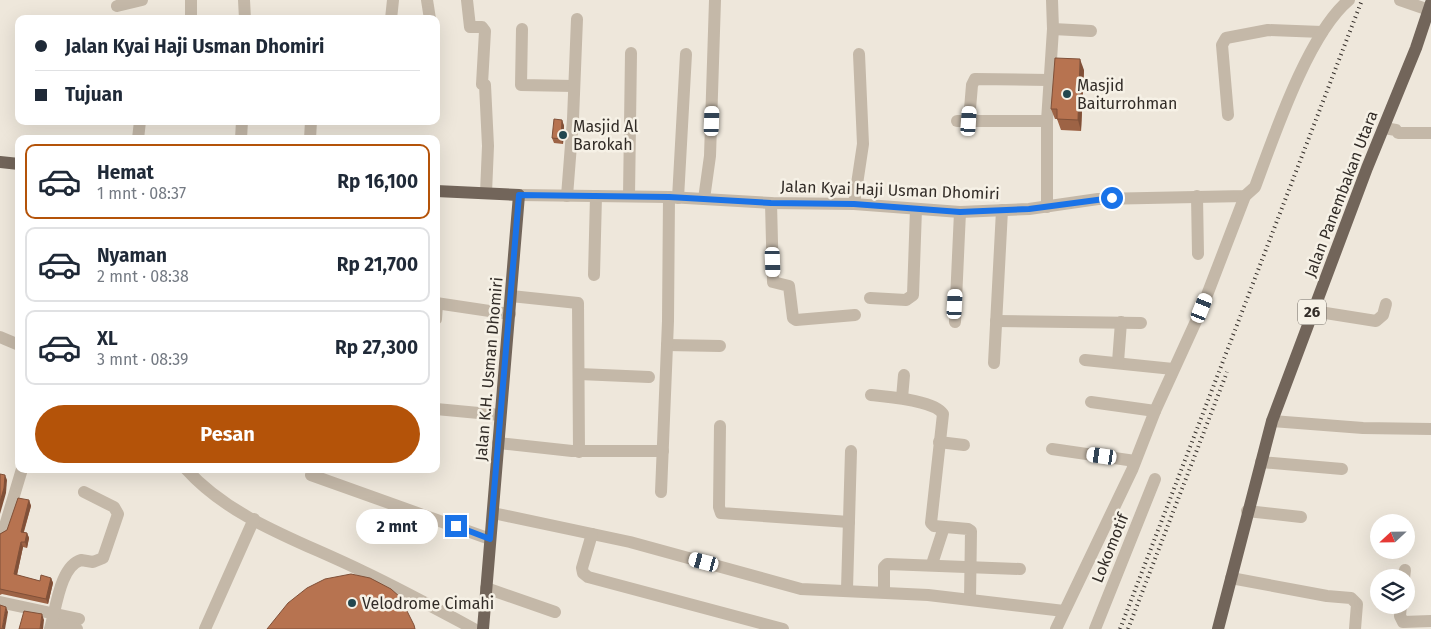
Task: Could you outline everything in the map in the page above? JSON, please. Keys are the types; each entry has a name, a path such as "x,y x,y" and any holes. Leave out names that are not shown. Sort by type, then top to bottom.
{"main road":[{"name":"Jalan Panembakan Utara","path":"1218,629 1272,421 1312,312 1416,48 1430,7"},
{"path":"0,162 15,164"},
{"path":"440,191 519,195"},
{"name":"Jalan K.H. Usman Dhomiri","path":"483,629 519,195"}],"street":[{"path":"117,6 142,0"},
{"path":"191,0 191,15"},
{"path":"244,0 245,15"},
{"path":"391,15 393,0"},
{"path":"427,0 429,15"},
{"path":"467,0 470,27 482,27 485,31 481,73 482,84 485,85 488,146 486,193"},
{"path":"704,199 710,156 715,0"},
{"path":"1047,207 1047,121 1053,29 1052,0"},
{"path":"1056,629 1134,466 1173,368 1202,308 1245,196 1255,187 1306,61 1322,32 1349,0"},
{"path":"1400,0 1430,7"},
{"path":"567,196 577,19"},
{"path":"522,29 521,84 574,86"},
{"path":"1053,29 1091,31"},
{"path":"1228,115 1222,45 1226,38 1268,30 1322,32"},
{"path":"629,196 631,53"},
{"path":"661,492 674,198 686,54"},
{"path":"854,204 863,144 859,54"},
{"path":"1047,121 963,121 975,79 1049,80"},
{"path":"1384,128 1396,130 1398,133 1431,133"},
{"name":"Jalan Kyai Haji Usman Dhomiri","path":"519,195 629,196 771,203 854,204 960,212 1047,207 1098,199 1245,196"},
{"path":"594,275 596,196"},
{"path":"1197,196 1198,254"},
{"path":"771,203 774,282 789,286 793,318 796,320 855,315"},
{"path":"870,298 906,300 913,295 916,208"},
{"path":"994,363 1002,210"},
{"path":"954,322 960,212"},
{"path":"511,296 578,303 580,374 579,452"},
{"path":"440,303 510,314"},
{"path":"1312,312 1376,321 1383,316 1386,304"},
{"path":"996,321 1141,323"},
{"path":"1118,362 1121,322"},
{"path":"0,337 15,343"},
{"path":"667,344 720,346"},
{"path":"1085,360 1173,368"},
{"path":"580,374 649,377"},
{"path":"902,398 904,375"},
{"path":"871,395 902,398 941,411 943,414 931,523 934,526 970,530 970,599"},
{"path":"1091,402 1155,411"},
{"path":"440,409 500,415"},
{"path":"1272,421 1363,428 1431,429"},
{"path":"720,426 719,507 721,513 849,522"},
{"path":"939,442 964,445"},
{"path":"498,443 579,452 663,451"},
{"path":"1052,449 1134,466"},
{"path":"847,589 851,451"},
{"path":"1260,462 1342,469"},
{"path":"0,532 4,529 21,473"},
{"path":"190,473 214,497 254,519 302,544 362,571 474,629"},
{"path":"311,475 490,539"},
{"name":"Lokomotif","path":"1095,629 1155,479"},
{"path":"52,622 62,582 69,566 81,560 93,562 103,558 118,514 114,507 84,492"},
{"path":"493,512 592,534 801,588 847,589 970,599 1064,611"},
{"path":"1247,512 1301,517"},
{"path":"205,629 254,519"},
{"path":"932,564 944,527"},
{"path":"592,534 582,568 582,574 588,577 783,629"},
{"path":"884,592 884,566 887,564 932,564 1020,569"},
{"path":"1231,578 1354,600 1357,604 1355,629"},
{"path":"486,588 555,612"},
{"path":"0,602 52,622 78,624"},
{"path":"1400,614 1403,622 1431,621"}],"building":[{"name":"Masjid Baiturrohman","path":"1055,58 1080,59 1078,120 1057,119 1057,109 1051,109"},
{"path":"554,119 562,120 561,139 552,138"},
{"path":"0,474 5,475 0,502"},
{"path":"18,498 29,500 21,532 27,533 25,542 21,542 14,574 40,581 41,575 51,578 46,599 0,589 0,534 7,530"},
{"name":"Velodrome Cimahi","path":"351,574 370,578 391,589 400,597 415,629 267,629 288,603 307,588 325,579"},
{"path":"0,605 6,607 2,629 0,629"},
{"path":"24,611 42,614 40,629 19,629"}],"railway":[{"path":"1120,629 1362,0"},
{"path":"1128,629 1227,372"}],"place":[{"name":"Masjid Baiturrohman","path":"1067,94"},
{"name":"Masjid Al Barokah","path":"563,135"},
{"name":"Velodrome Cimahi","path":"352,603"}],"route":[{"path":"456,526 490,539 500,415 506,372 519,195 669,197 771,203 854,204 960,212 1029,209 1112,198"}]}
